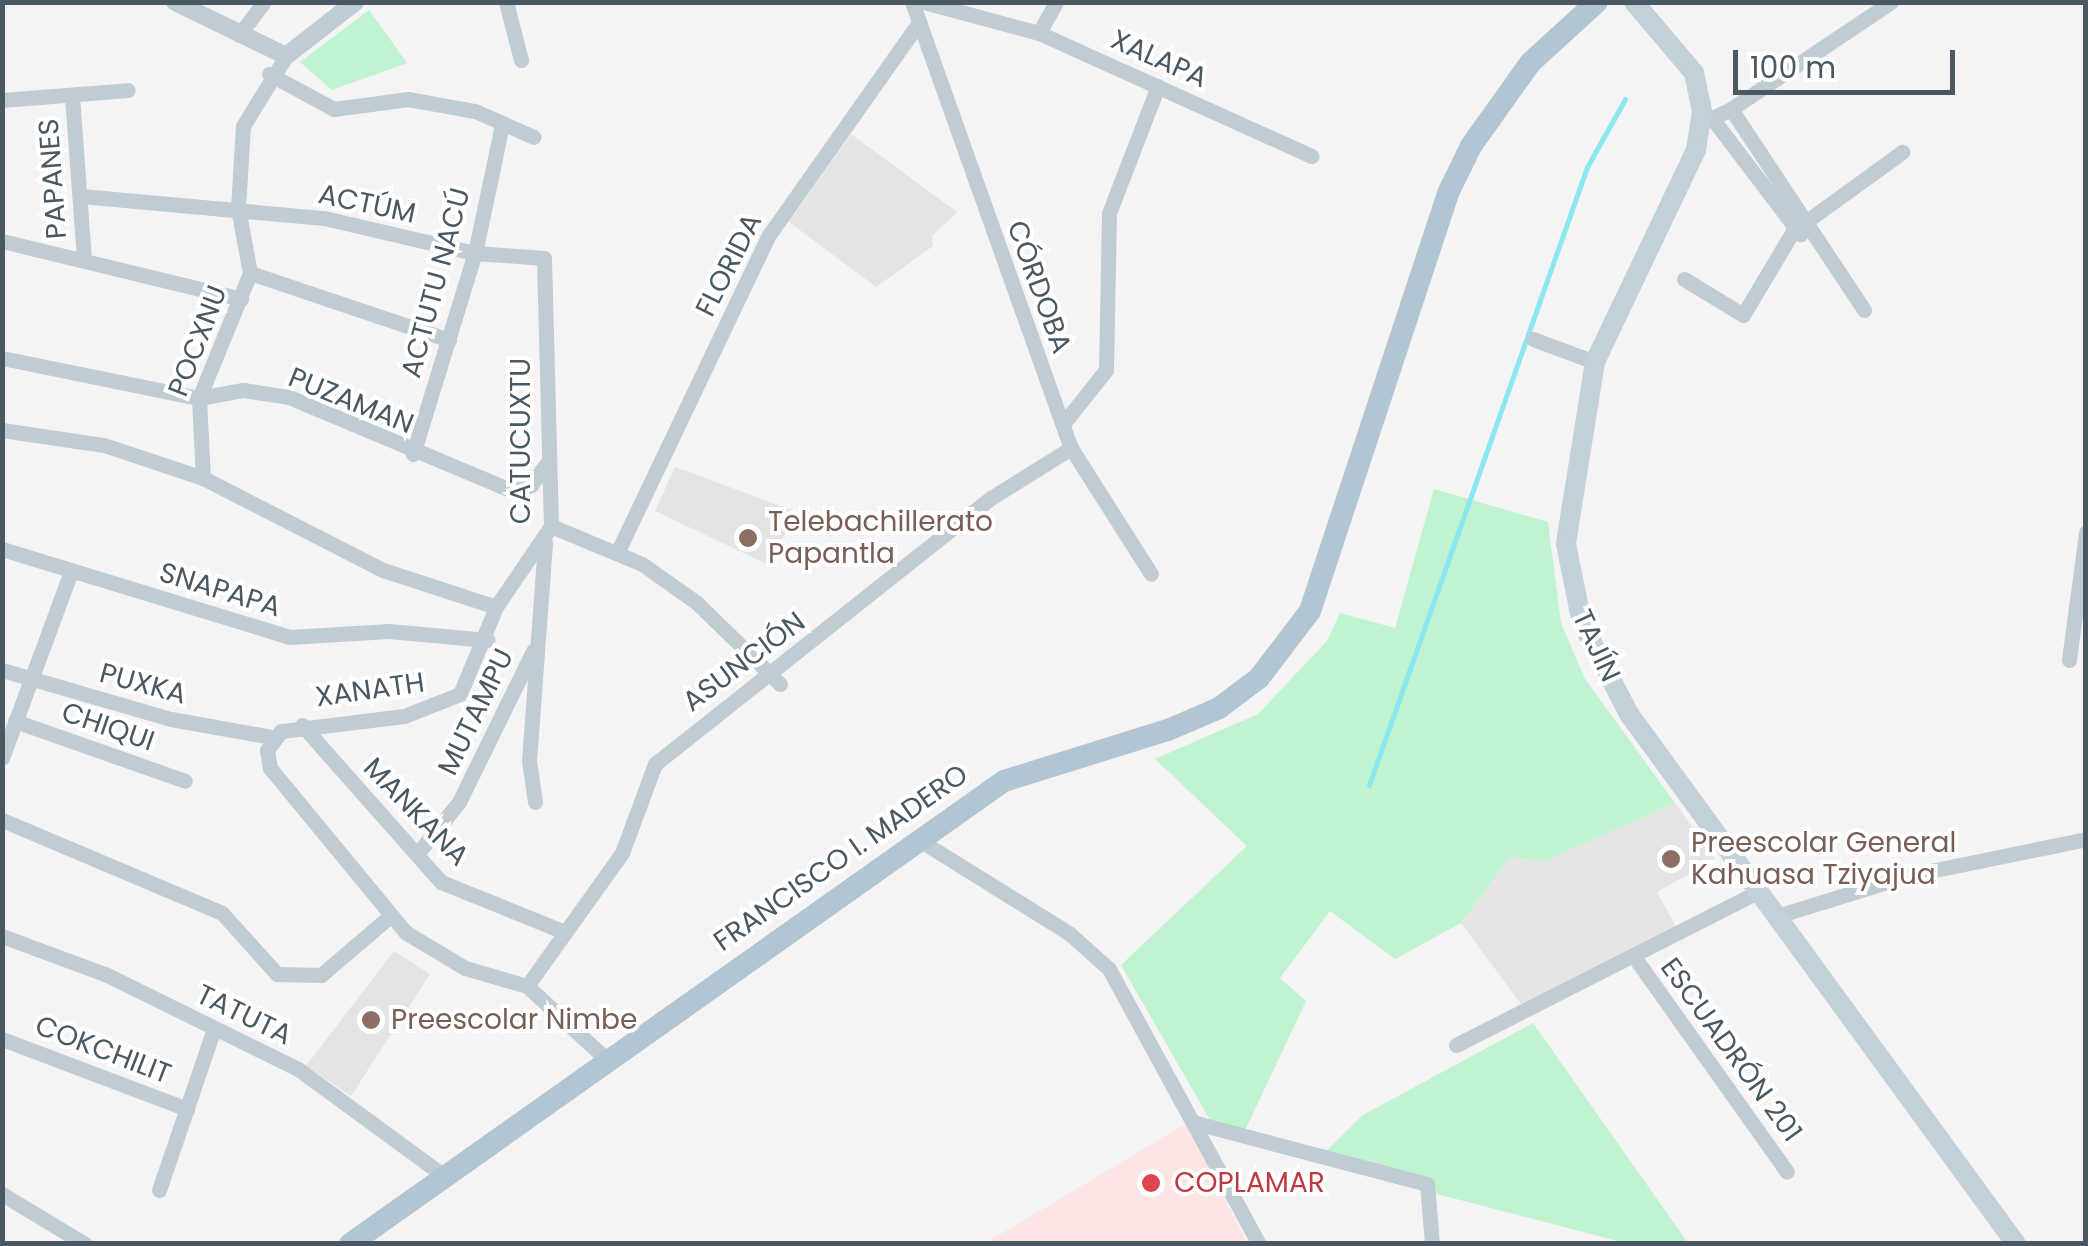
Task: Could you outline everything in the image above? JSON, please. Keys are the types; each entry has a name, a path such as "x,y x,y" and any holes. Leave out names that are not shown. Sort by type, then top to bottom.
{"main road":[{"name":"FRANCISCO I. MADERO","path":"350,1244 916,838 1004,781 1168,730 1220,708 1259,678 1316,595 1464,161 1530,62 1597,2"},
{"path":"1634,2 1694,73 1707,115"},
{"name":"TAJÍN","path":"1707,115 1696,150 1595,362 1566,544 1582,623 1629,714 2016,1244"}],"street":[{"path":"175,2 286,56 355,2"},
{"path":"239,35 264,2"},
{"path":"506,2 521,60"},
{"name":"CÓRDOBA","path":"912,2 1071,448 1151,574"},
{"name":"XALAPA","path":"924,2 1039,33 1312,156"},
{"path":"1039,33 1056,2"},
{"path":"1816,242 1793,230 1707,115 1731,109 1891,2"},
{"name":"FLORIDA","path":"618,550 768,234 919,22"},
{"name":"POCXNU","path":"203,478 199,398 250,274 238,208 243,126 268,74 286,56"},
{"path":"268,74 334,109 408,99 534,138"},
{"path":"1062,424 1106,370 1109,213 1158,86"},
{"path":"2,100 128,90"},
{"name":"PAPANES","path":"72,96 84,258"},
{"path":"1731,109 1864,310"},
{"name":"ACTUTU NACÚ","path":"414,454 475,253 502,125"},
{"path":"1684,280 1743,315 1793,230 1902,152"},
{"path":"1754,176 1771,166"},
{"name":"ACTÚM","path":"81,196 324,218 475,253 544,258"},
{"path":"2,241 84,258 241,300"},
{"name":"CATUCUXTU","path":"496,607 545,542 550,526 544,258"},
{"path":"250,274 449,340"},
{"path":"1533,339 1595,362"},
{"name":"PUZAMAN","path":"2,358 199,398 243,390 288,397 414,454 513,491 531,485 547,463"},
{"path":"2,430 104,445 203,478 383,570 496,607"},
{"name":"ASUNCIÓN","path":"528,986 622,853 654,764 774,680 991,498 1071,448"},
{"path":"550,526 618,550 697,604 774,680"},
{"path":"2069,660 2086,532"},
{"name":"MUTAMPU","path":"535,802 529,761 545,542"},
{"name":"SNAPAPA","path":"2,549 289,637 390,631 488,640"},
{"path":"2,758 71,570"},
{"name":"XANATH","path":"272,736 302,725 442,706 460,694 488,640 496,607"},
{"name":"MUTAMPU","path":"417,854 494,740 538,636"},
{"name":"PUXKA","path":"2,670 171,719 272,736"},
{"name":"CHIQUI","path":"15,721 185,781"},
{"name":"MANKANA","path":"302,725 441,882 565,932"},
{"path":"272,736 270,768 389,917 466,968 528,986 606,1059"},
{"path":"2,820 222,912 278,974 320,975 389,917"},
{"path":"916,838 1070,934 1109,969 1260,1244"},
{"path":"1777,916 1906,876 2086,839"},
{"name":"ESCUADRÓN 201","path":"1456,1045 1634,958 1759,891"},
{"name":"TATUTA","path":"2,936 214,1028 348,1100 443,1175"},
{"name":"ESCUADRÓN 201","path":"1634,958 1787,1172"},
{"path":"159,1190 214,1028"},
{"name":"COKCHILIT","path":"2,1039 186,1108"},
{"path":"1196,1123 1427,1184 1432,1244"},
{"path":"2,1194 85,1244"}],"shaded area":[{"path":"851,134 957,212 932,236 933,246 876,287 789,222"},
{"name":"Telebachillerato Papantla","path":"675,467 797,512 769,565 655,511"},
{"path":"1675,803 1715,859 1657,892 1676,927 1521,1004 1461,923 1510,857 1543,862"},
{"name":"Preescolar Nimbe","path":"394,951 430,974 351,1096 306,1066"},
{"name":"COPLAMAR","path":"1187,1123 1247,1243 984,1244"}],"green space":[{"path":"369,10 407,63 332,90 300,62"},
{"path":"1434,489 1548,522 1561,623 1585,679 1675,803 1543,862 1510,857 1461,923 1395,959 1330,911 1280,978 1306,1001 1241,1139 1217,1132 1121,965 1247,846 1155,759 1258,714 1327,641 1340,613 1395,628"},
{"path":"1533,1023 1688,1243 1625,1243 1315,1162 1363,1115"}],"waterway":[{"path":"1369,785 1587,167 1625,99"}],"place":[{"name":"Telebachillerato Papantla","path":"748,538"},
{"name":"Preescolar General Kahuasa Tziyajua","path":"1671,859"},
{"name":"Preescolar Nimbe","path":"371,1020"},
{"name":"COPLAMAR","path":"1151,1183"}]}
